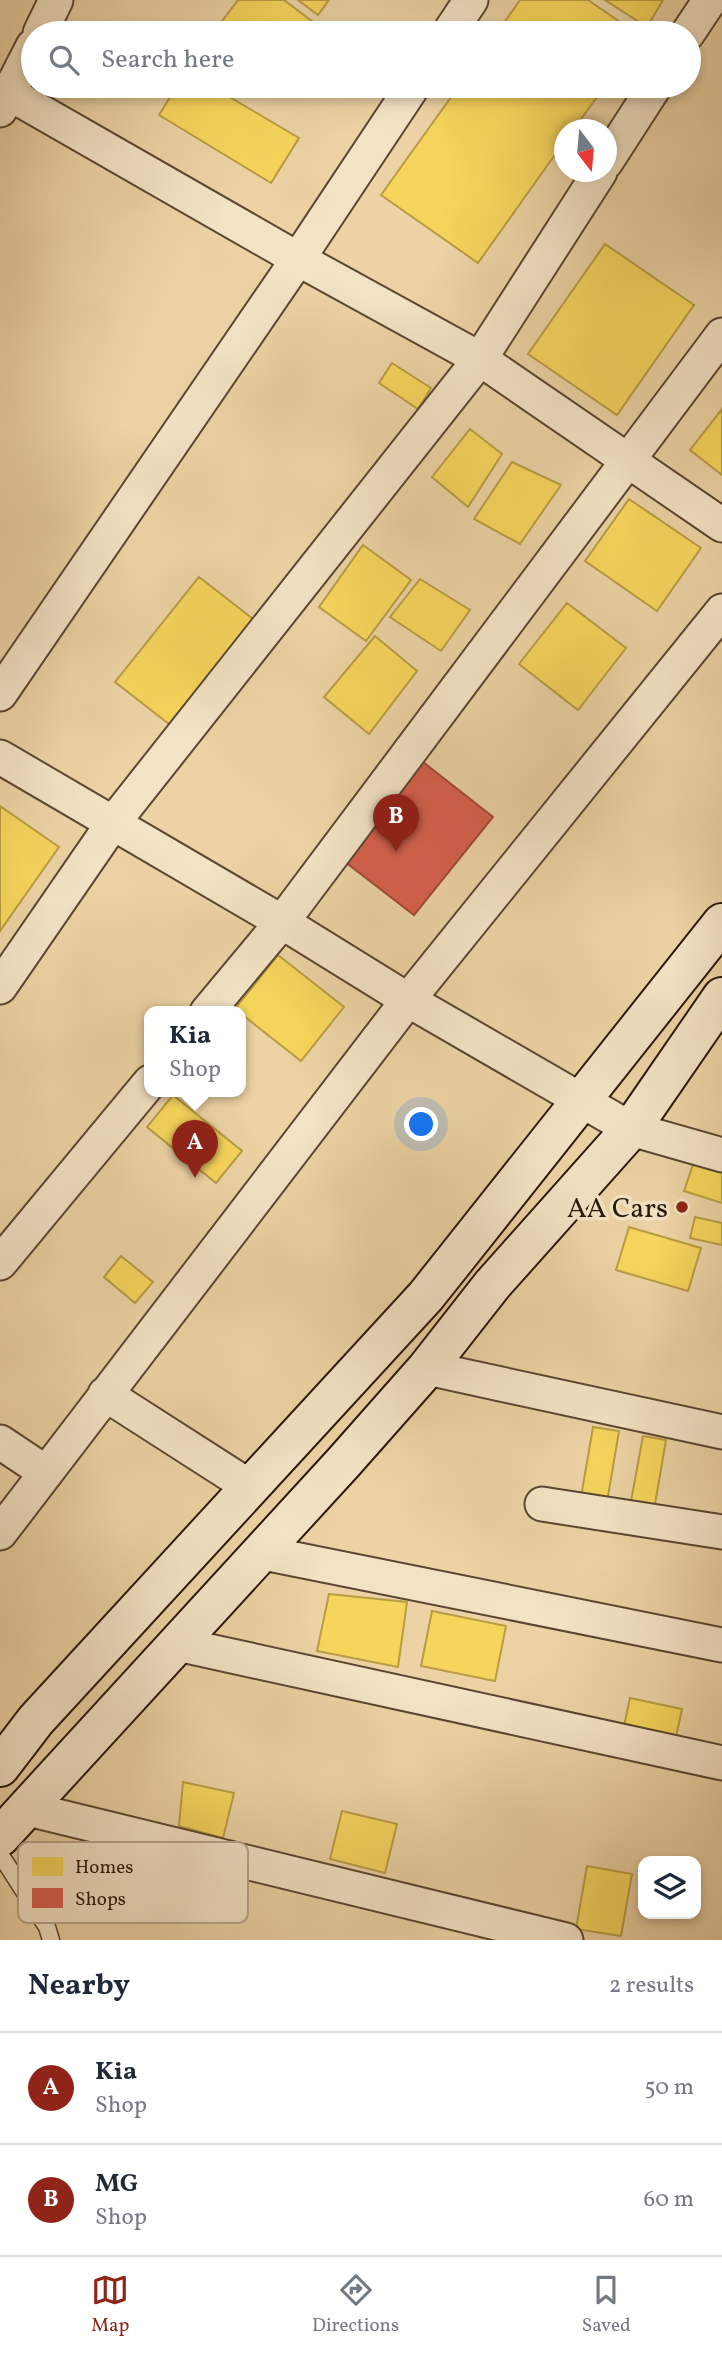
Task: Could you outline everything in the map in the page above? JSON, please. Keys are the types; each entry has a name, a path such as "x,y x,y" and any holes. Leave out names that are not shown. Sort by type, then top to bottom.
{"main road":[{"path":"0,1767 36,1720 426,1296 722,923"},
{"path":"0,1837 427,1368 492,1285 631,1129 722,998"}],"street":[{"path":"46,21 56,0"},
{"path":"457,21 471,0"},
{"path":"696,21 710,0"},
{"path":"21,70 5,102 480,359 722,525"},
{"path":"0,694 406,98"},
{"path":"617,146 647,98"},
{"path":"0,987 113,823 480,359 594,182"},
{"path":"213,1006 282,922 722,335"},
{"path":"0,1533 408,1000 722,611"},
{"path":"0,757 282,922 408,1000 631,1129 722,1155"},
{"path":"0,1263 144,1088"},
{"path":"427,1368 722,1432"},
{"path":"105,1394 250,1487"},
{"path":"0,1442 45,1472"},
{"path":"542,1504 722,1532"},
{"path":"259,1552 722,1645"},
{"path":"177,1644 722,1763"},
{"path":"24,1808 164,1842"},
{"path":"248,1863 566,1940"}],"lane":[{"path":"0,1854 18,1882"},
{"path":"44,1923 51,1940"}],"building: Homes":[{"path":"238,0 284,0 312,21 222,21"},
{"path":"298,0 329,0 318,15"},
{"path":"520,0 588,0 619,21 505,21"},
{"path":"605,0 663,0 651,21 638,21"},
{"path":"170,98 231,98 299,138 271,183 159,115"},
{"path":"450,98 596,98 581,119 554,119 554,156 478,263 381,195"},
{"path":"605,244 694,305 617,415 528,354"},
{"path":"392,363 431,388 418,409 379,383"},
{"path":"722,409 722,475 690,450"},
{"path":"470,429 502,454 468,507 432,477"},
{"path":"512,462 561,485 520,544 474,519"},
{"path":"629,499 701,548 657,611 585,561"},
{"path":"363,545 411,580 366,641 319,607"},
{"path":"199,577 253,619 169,724 115,682"},
{"path":"420,579 470,610 441,651 390,617"},
{"path":"567,603 626,648 578,710 519,664"},
{"path":"375,636 417,671 369,734 324,697"},
{"path":"0,806 59,847 0,931"},
{"path":"278,955 344,1007 301,1061 246,1018 246,1006 237,1006"},
{"path":"171,1097 175,1097 242,1151 216,1183 147,1127"},
{"path":"695,1159 722,1168 722,1203 684,1191"},
{"path":"695,1217 722,1223 722,1245 690,1238"},
{"path":"629,1227 701,1248 688,1291 616,1270"},
{"path":"121,1256 153,1282 135,1303 104,1277"},
{"path":"593,1427 619,1431 606,1508 580,1503"},
{"path":"643,1436 666,1440 653,1516 629,1512"},
{"path":"329,1594 407,1602 398,1667 317,1651"},
{"path":"432,1611 506,1626 495,1681 421,1666"},
{"path":"630,1698 682,1709 674,1746 622,1735"},
{"path":"183,1782 234,1793 223,1838 179,1826"},
{"path":"342,1811 397,1824 385,1873 330,1859"},
{"path":"587,1866 632,1874 621,1936 576,1929"}],"building: Shops":[{"path":"423,762 493,817 414,915 344,861"}],"place":[{"name":"MG","path":"396,852"},
{"name":"Kia","path":"195,1178"},
{"name":"AA Cars","path":"682,1207"}]}
